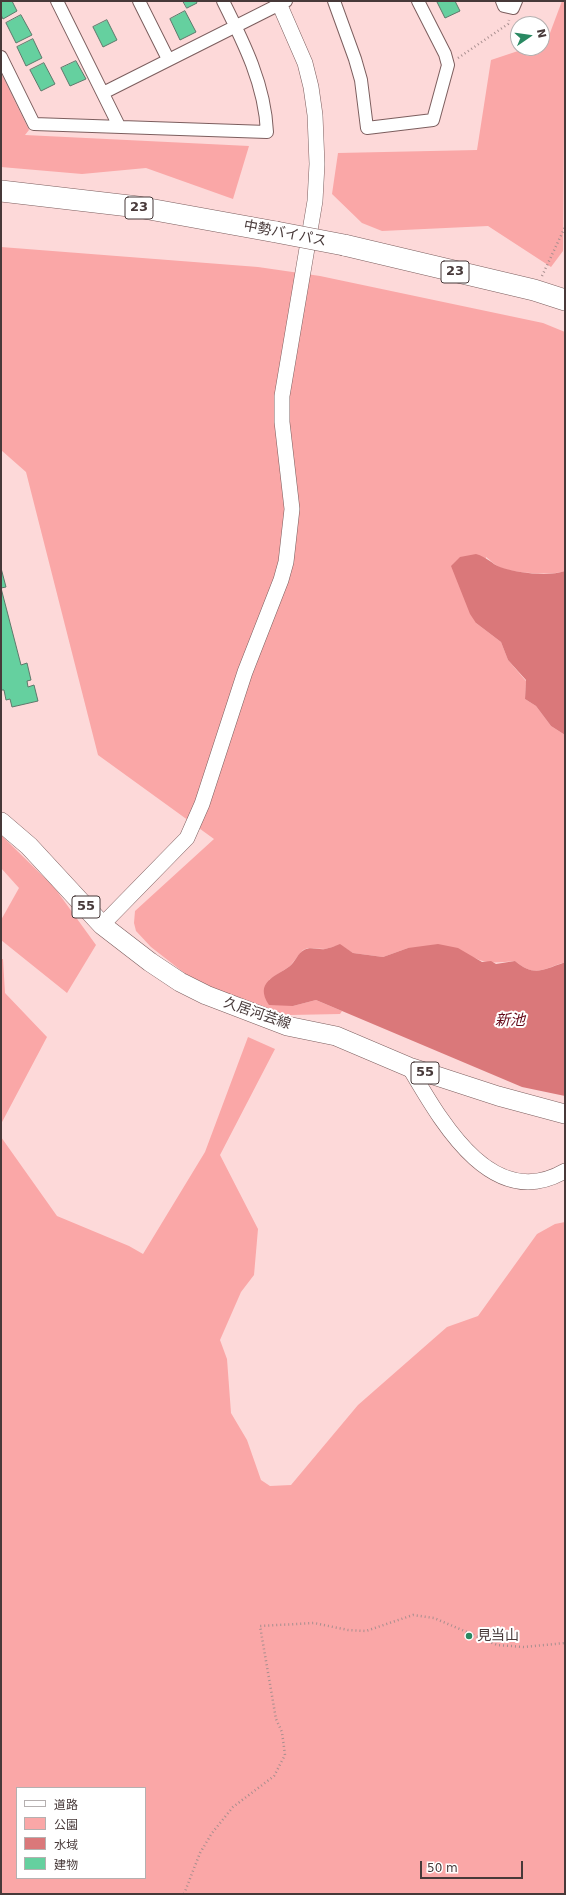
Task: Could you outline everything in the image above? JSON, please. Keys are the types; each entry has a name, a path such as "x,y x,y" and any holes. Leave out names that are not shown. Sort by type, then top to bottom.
{"highway":[{"name":"中勢バイパス","path":"1,191 138,207 344,245 534,290 565,300"}],"main road":[{"name":"久居河芸線","path":"1,822 29,846 102,925 150,962 180,982 206,995 287,1026 336,1036 409,1067 498,1096 565,1114"}],"street":[{"path":"57,1 119,126"},
{"path":"139,1 168,59"},
{"path":"1,58 34,124 267,132 266,112 259,84 236,26 223,1"},
{"path":"334,1 361,80 368,128 434,120 448,66 445,54 418,1"},
{"path":"502,1 504,6 515,4"},
{"path":"102,925 187,838 202,804 244,672 281,580 286,562 292,509 282,422 282,396 315,201 317,164 315,115 311,87 305,63 281,2 103,93"},
{"path":"409,1067 453,1134 469,1154 483,1166 511,1179 529,1181 547,1179 565,1171"}],"path":[{"path":"447,62 455,60 508,24 515,4"},
{"path":"534,290 565,227"},
{"path":"184,1894 200,1853 212,1833 233,1807 274,1776 285,1756 282,1732 276,1719 260,1626 314,1623 348,1630 366,1631 413,1615 434,1618 497,1645 524,1648 565,1643"}],"green space":[{"path":"562,1 565,1 563,251 551,267 488,226 382,231 362,223 332,194 338,153 477,150 491,60 510,54 510,56 550,56 550,33"},
{"path":"1,73 29,130 25,135 249,146 233,199 146,168 82,174 1,167"},
{"path":"1,247 258,267 320,276 543,323 565,332 565,571 559,573 542,574 513,571 499,567 486,557 476,623 501,642 508,660 526,681 525,699 536,706 551,726 565,735 565,963 543,970 533,971 515,961 485,962 475,958 408,948 383,957 353,953 340,945 325,949 308,948 303,950 290,966 269,980 293,1006 316,1000 342,1011 340,1014 290,1015 261,1010 197,983 151,947 136,931 134,923 135,911 214,839 98,755 26,472 1,450"},
{"path":"1,835 54,887 96,945 67,993 1,940 1,920 19,888 1,868"},
{"path":"1,959 3,959 5,993 47,1037 1,1124"},
{"path":"248,1037 275,1049 220,1155 258,1229 254,1275 241,1292 220,1340 227,1359 231,1413 247,1440 261,1480 270,1486 291,1485 358,1405 447,1327 478,1316 537,1234 555,1224 565,1222 565,1894 1,1894 1,1137 57,1216 129,1246 143,1254 205,1152"}],"water":[{"path":"476,554 500,567 515,571 533,574 550,574 565,571 565,735 551,726 536,706 525,699 526,680 508,660 501,642 476,623 470,614 451,566 460,557"},
{"name":"新池","path":"340,944 353,953 383,957 408,948 438,944 458,948 482,962 491,961 496,964 515,961 533,971 544,970 565,963 565,1096 522,1087 316,1000 293,1006 269,1005 265,997 265,985 273,977 290,966 302,951 309,948 331,948"}],"building":[{"path":"1,1 12,1 17,11 3,19 1,15"},
{"path":"183,1 196,1 197,3 187,8"},
{"path":"455,1 460,11 445,18 437,2"},
{"path":"185,11 196,32 180,40 170,19"},
{"path":"21,15 32,35 16,43 6,23"},
{"path":"107,20 117,40 103,47 93,27"},
{"path":"33,39 42,58 26,66 17,47"},
{"path":"76,61 86,79 70,86 61,68"},
{"path":"44,63 55,84 41,91 30,70"},
{"path":"1,568 6,587 1,588"},
{"path":"1,588 21,665 27,663 31,680 27,681 28,687 34,685 38,701 12,707 10,699 6,700 4,690 1,690"}],"place":[{"name":"見当山","path":"469,1636"}]}
